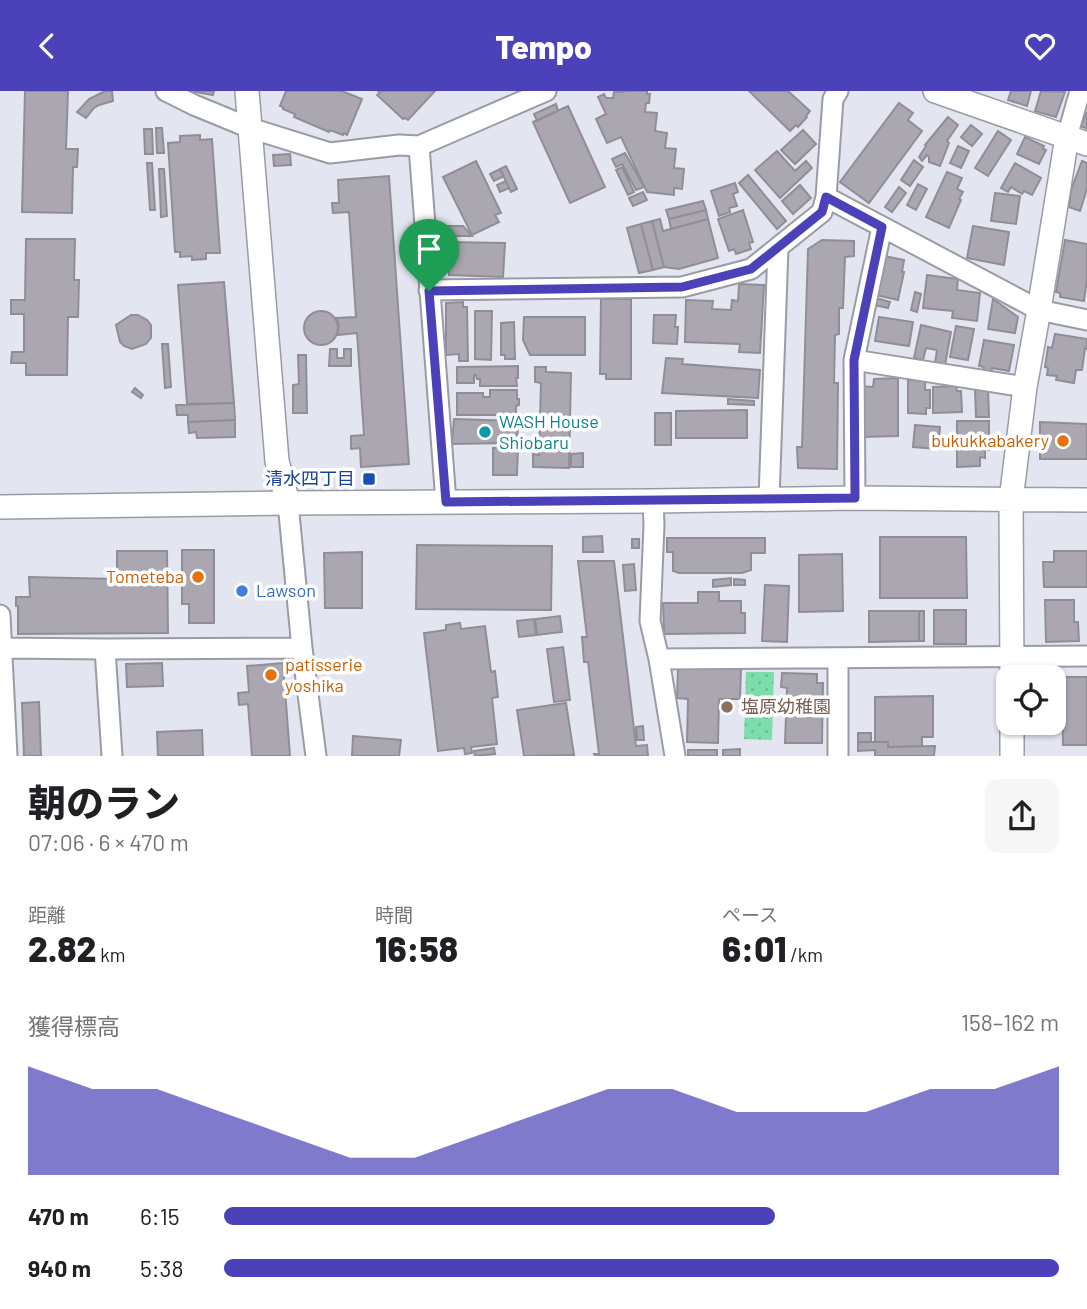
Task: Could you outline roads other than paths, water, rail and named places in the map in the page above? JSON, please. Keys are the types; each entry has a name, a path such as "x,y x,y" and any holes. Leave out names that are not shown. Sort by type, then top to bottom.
{"street":[{"path":"166,91 250,128 330,153 399,145 419,146 546,91"},
{"path":"247,91 277,461 288,503 316,756"},
{"path":"429,291 682,287 751,269 822,212 826,197 834,99 838,91"},
{"path":"935,91 1077,140"},
{"path":"1012,665 1012,500 1025,387 1039,310 1077,140 1080,91"},
{"path":"419,146 446,502"},
{"path":"826,197 1039,310 1087,320"},
{"path":"855,498 854,360 882,227"},
{"path":"769,499 778,247"},
{"path":"854,360 1025,387"},
{"path":"0,507 855,498 1087,500"},
{"path":"653,501 650,621 675,756"},
{"path":"0,615 8,756"},
{"path":"0,648 302,648"},
{"path":"105,649 112,756"},
{"path":"1026,665 1087,656"},
{"path":"659,659 838,659 996,666"},
{"path":"838,659 838,756"},
{"path":"1012,735 1012,756"}],"place":[{"name":"WASH House Shiobaru","path":"485,432"},
{"name":"bukukkabakery","path":"1063,441"},
{"name":"清水四丁目","path":"369,479"},
{"name":"Tometeba","path":"198,577"},
{"name":"Lawson","path":"242,591"},
{"name":"patisserie yoshika","path":"271,675"},
{"name":"塩原幼稚園","path":"727,707"}]}
